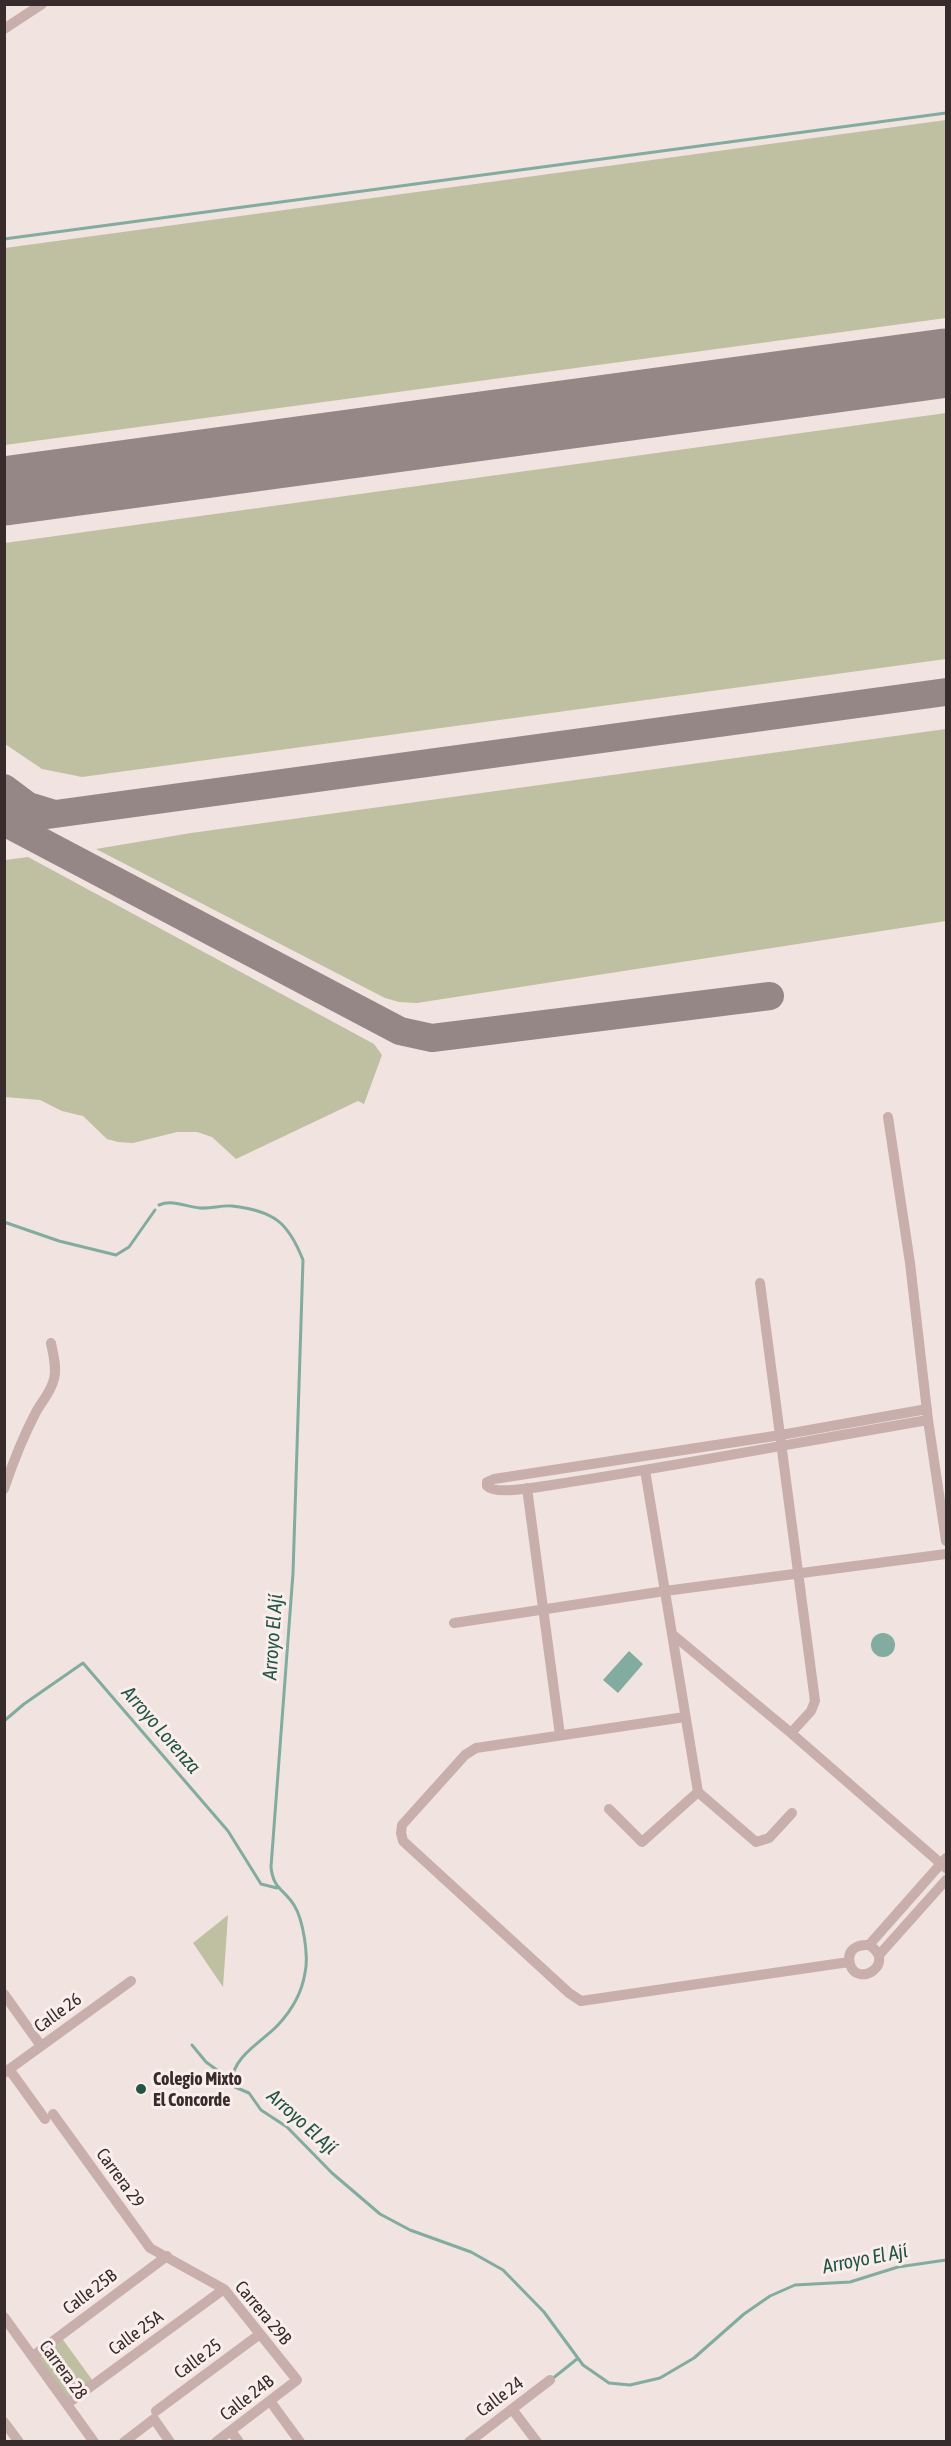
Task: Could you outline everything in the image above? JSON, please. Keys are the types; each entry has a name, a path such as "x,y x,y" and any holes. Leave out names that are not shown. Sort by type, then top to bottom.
{"street":[{"path":"4,29 42,4"},
{"path":"888,1117 910,1263 927,1414 946,1541"},
{"path":"760,1283 815,1701 811,1711 791,1733"},
{"path":"4,1489 21,1443 51,1389 55,1370 51,1342"},
{"path":"781,1440 494,1479 487,1482 489,1489 494,1490 527,1488 645,1470 781,1440 927,1414"},
{"path":"645,1470 698,1792 756,1842 769,1838 792,1813"},
{"path":"527,1488 560,1735"},
{"path":"454,1623 664,1591 946,1554"},
{"path":"672,1634 945,1863 869,1945"},
{"path":"685,1717 477,1748 471,1751 402,1826 403,1841 410,1850 569,1993 581,2001 849,1962"},
{"path":"609,1809 642,1842 698,1792"},
{"path":"879,1956 946,1880"},
{"path":"861,1944 869,1945 879,1956 879,1964 874,1971 866,1975 858,1974 852,1969 849,1954 861,1944"},
{"name":"Calle 26","path":"7,2071 131,1982"},
{"path":"4,1994 41,2046"},
{"name":"Carrera 29","path":"7,2071 49,2116 150,2248 167,2256"},
{"name":"Carrera 29B","path":"167,2256 224,2289 297,2380"},
{"name":"Calle 25B","path":"33,2356 167,2256"},
{"name":"Calle 25A","path":"67,2404 224,2289"},
{"name":"Carrera 28","path":"4,2317 94,2442"},
{"name":"Calle 25","path":"124,2442 155,2415 260,2334"},
{"name":"Calle 24B","path":"216,2442 297,2380"},
{"name":"Calle 24","path":"469,2442 550,2380"},
{"path":"270,2401 300,2442"},
{"path":"512,2409 537,2442"},
{"path":"155,2415 170,2442"},
{"path":"4,2422 19,2442"},
{"path":"231,2431 239,2442"}],"shaded area":[{"path":"946,120 946,318 5,445 5,248"},
{"path":"946,413 946,659 82,777 42,769 5,744 5,543"},
{"path":"946,729 946,921 417,1003 385,998 96,849 191,833"},
{"path":"28,857 374,1044 382,1055 364,1104 358,1101 236,1159 212,1137 197,1132 177,1132 133,1143 118,1142 107,1139 83,1116 62,1111 40,1100 5,1097 5,860"},
{"path":"883,1633 891,1637 895,1645 891,1653 883,1657 875,1653 871,1645 875,1637"},
{"path":"629,1651 643,1664 618,1693 603,1680"},
{"path":"228,1915 223,1987 193,1943"},
{"path":"61,2337 93,2381 67,2400 36,2356"}],"waterway":[{"path":"4,239 946,113"},
{"name":"Arroyo El Ají","path":"159,1205 174,1203 204,1208 232,1206 259,1211 269,1215 285,1228 303,1260 293,1573 271,1867 274,1880 294,1905 300,1919 306,1948 306,1966 304,1980 287,2014 237,2064 232,2081 235,2087 249,2093 261,2110 287,2127 332,2173 380,2214 410,2230 471,2252 503,2270 544,2312 583,2365 609,2383 630,2385 660,2378 694,2358 744,2314 770,2296 795,2285 850,2282 898,2267 946,2260"},
{"name":"Arroyo El Ají","path":"4,1222 59,1241 116,1255 129,1247 155,1210"},
{"name":"Arroyo Lorenza","path":"4,1721 24,1704 83,1663 228,1831 261,1884 277,1888"},
{"path":"192,2045 206,2062 232,2081"},
{"path":"552,2379 577,2359"}],"taxiway":[{"path":"4,821 946,692"},
{"path":"4,788 28,806 54,814"},
{"path":"4,822 400,1031 432,1038 770,996"}],"runway":[{"path":"4,491 946,363"}],"place":[{"name":"Colegio Mixto El Concorde","path":"141,2089"}]}
